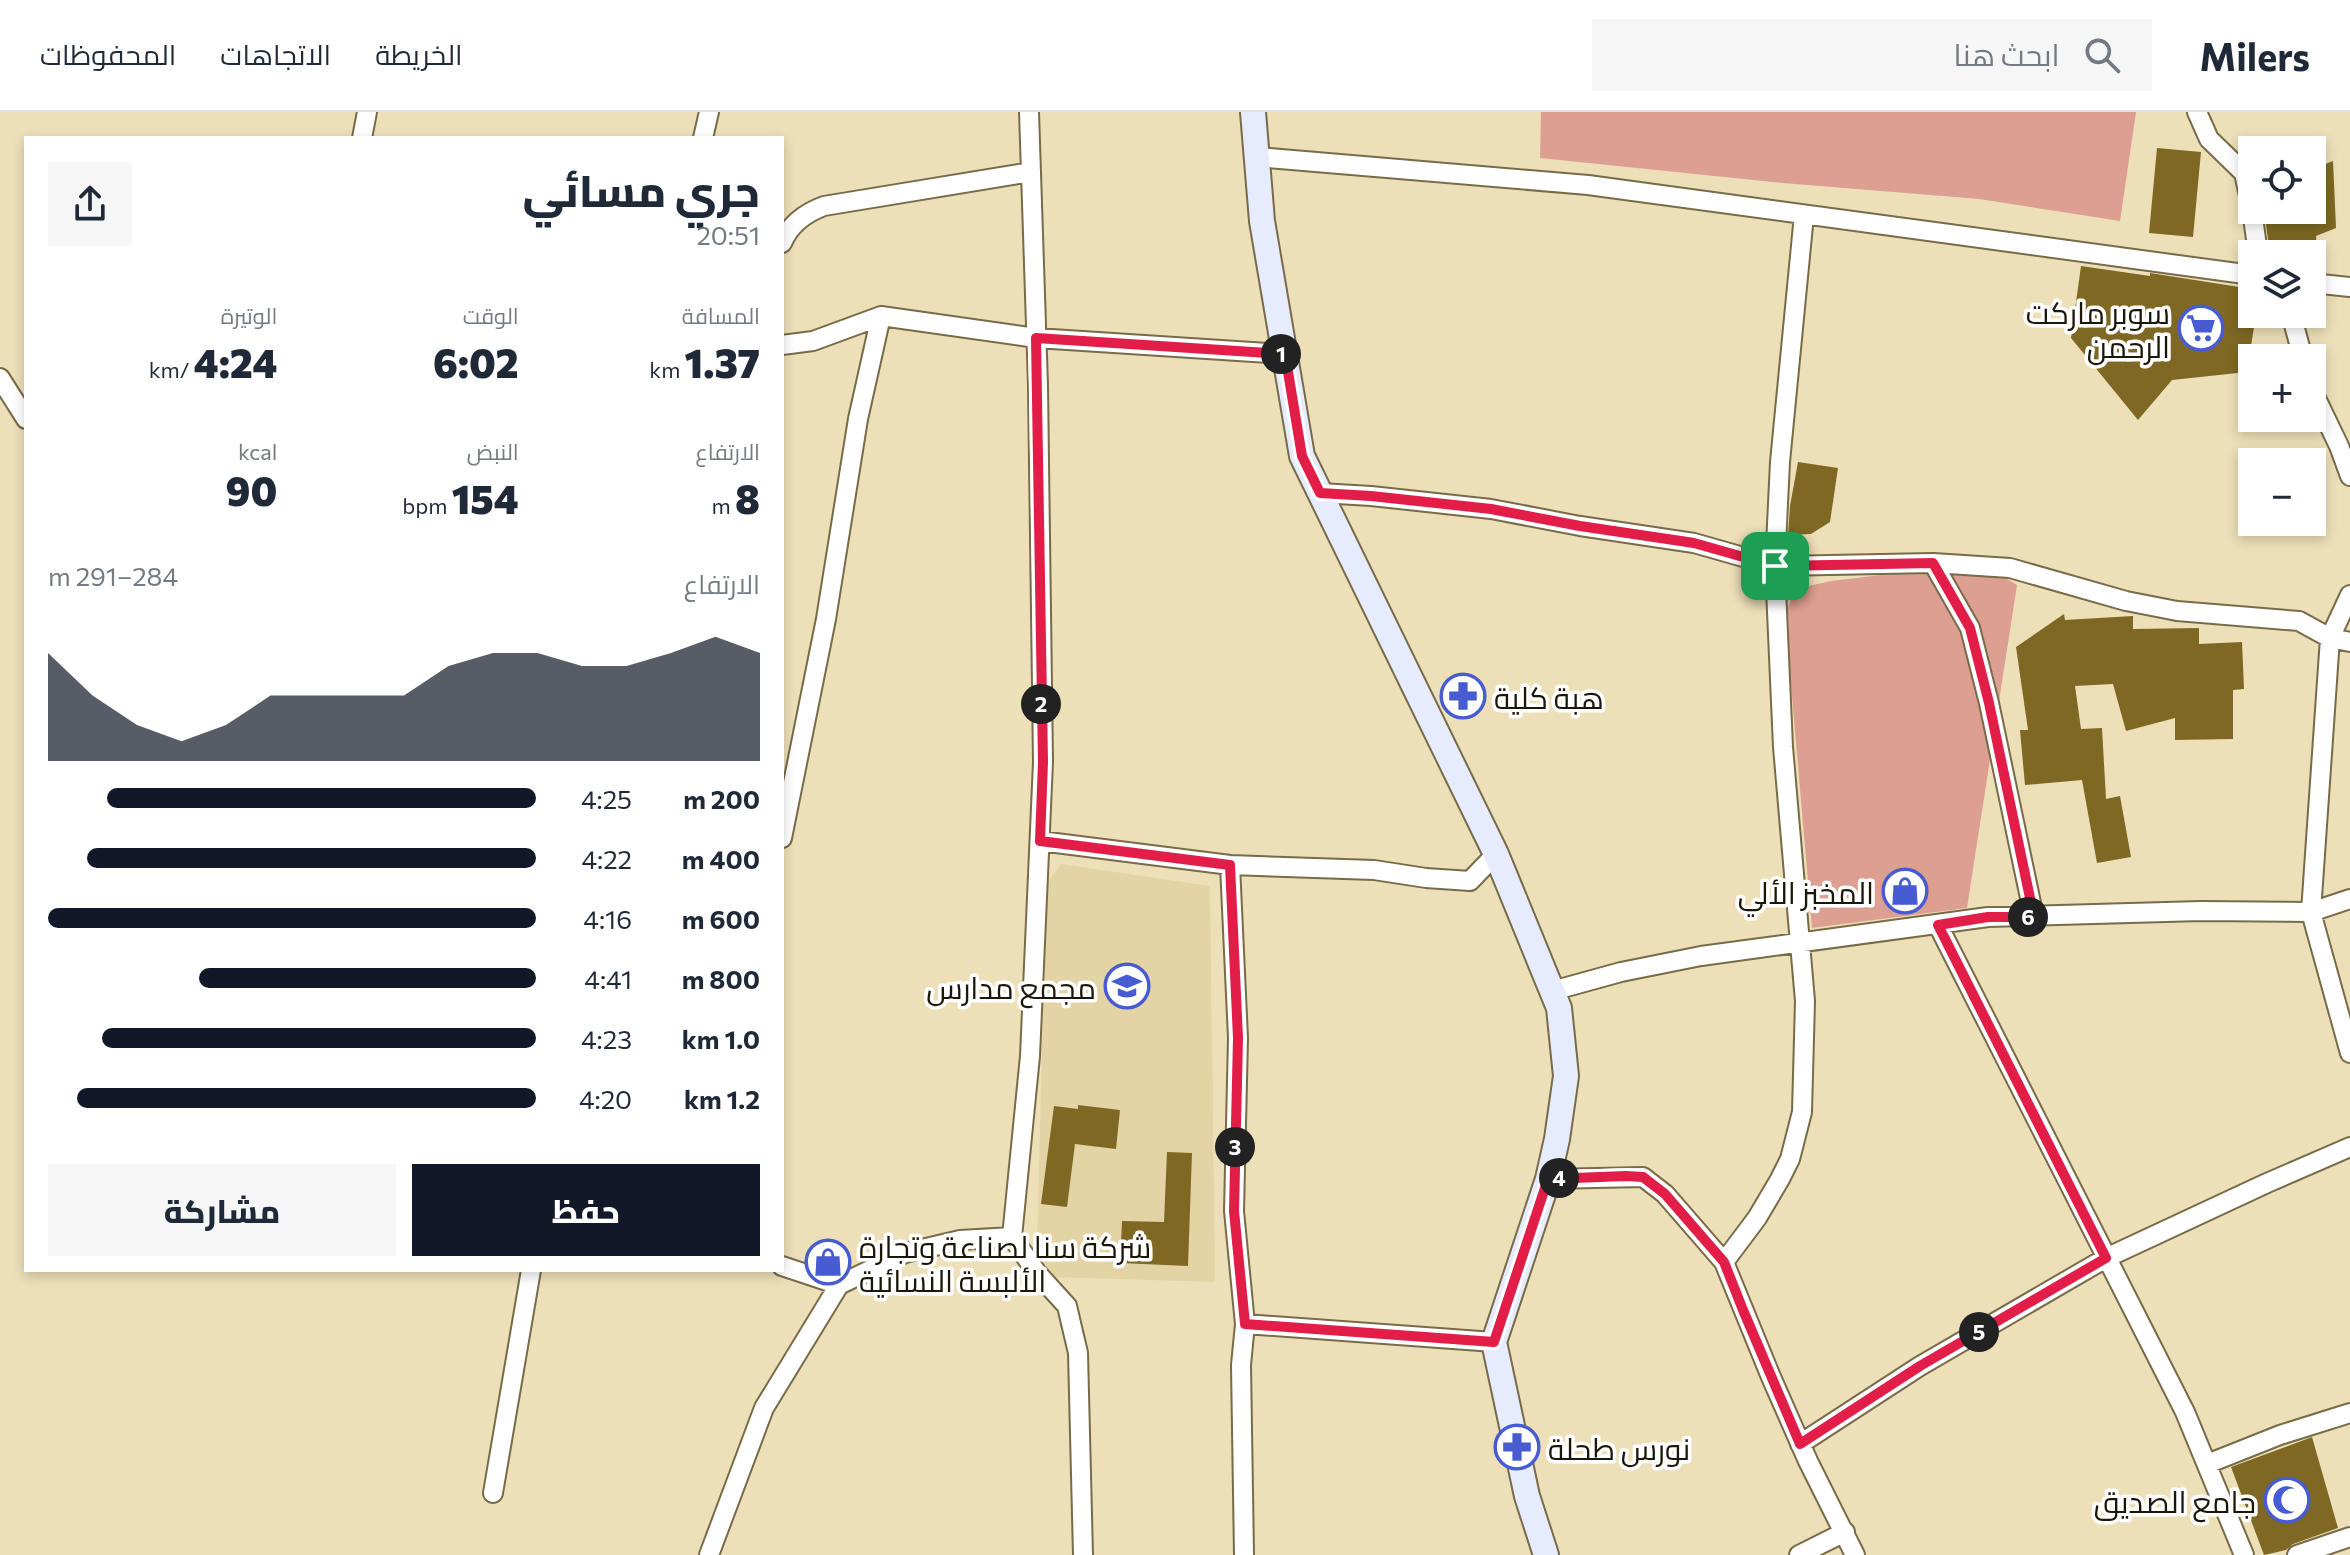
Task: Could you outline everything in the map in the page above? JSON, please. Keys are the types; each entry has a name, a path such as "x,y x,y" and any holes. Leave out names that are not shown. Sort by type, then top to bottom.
{"main road":[{"path":"1253,112 1262,221 1302,456 1496,854 1559,1008 1566,1076 1557,1139 1548,1179 1494,1342 1527,1496 1546,1555"}],"street":[{"path":"362,136 367,112"},
{"path":"703,136 709,112"},
{"path":"1029,112 1043,762 1030,1056 1012,1237 1037,1273 1067,1306 1078,1353 1083,1555"},
{"path":"2197,112 2209,139 2238,167"},
{"path":"1257,157 1588,185 2238,273"},
{"path":"784,237 786,231 807,212 824,206 1031,172"},
{"path":"1724,1262 1757,1218 1780,1179 1790,1159 1802,1112 1805,1001 1783,747 1775,566 1780,462 1804,215"},
{"path":"2326,284 2350,287"},
{"path":"784,345 813,341 881,316 1036,338 1285,354"},
{"path":"784,828 826,619 858,419 881,316"},
{"path":"0,378 24,416"},
{"path":"2326,419 2350,476"},
{"path":"1320,493 1491,509 1694,543 1775,566 1933,563 2010,568 2126,601 2177,611 2299,621 2330,638 2350,642"},
{"path":"1933,563 1970,628 2034,917"},
{"path":"2350,595 2330,638 2311,912 2348,1032 2350,1053"},
{"path":"1040,841 1230,865 1374,870 1470,881 1496,854"},
{"path":"1230,865 1238,1038 1234,1211 1245,1324 1241,1365 1244,1555"},
{"path":"1552,991 1621,972 1701,956 1988,917 2201,911 2311,912 2350,899"},
{"path":"1938,925 2185,1412 2244,1555"},
{"path":"1800,1444 1920,1366 2106,1258 2350,1147"},
{"path":"1548,1179 1643,1177 1665,1194 1724,1262 1800,1444 1855,1555"},
{"path":"709,1555 764,1408 839,1285 905,1253 960,1240 1012,1237"},
{"path":"784,1267 839,1285"},
{"path":"493,1493 531,1272"},
{"path":"1245,1324 1494,1342"},
{"path":"2207,1464 2280,1435 2350,1413"},
{"path":"1799,1555 1845,1532"},
{"path":"2297,1555 2325,1550 2350,1537"}],"shaded area":[{"path":"1541,112 2136,112 2120,221 1979,199 1540,158"},
{"path":"1923,570 1999,574 2017,585 1967,908 1812,928 1785,615 1795,589 1831,581"},
{"name":"مجمع مدارس","path":"1061,864 1210,886 1215,1282 1052,1277 1040,1267 1037,1248 1046,884"}],"building":[{"path":"2157,148 2201,152 2193,237 2149,233"},
{"path":"2333,161 2336,228 2316,236 2316,240 2268,240 2266,224 2326,224 2326,164"},
{"path":"2081,266 2238,287 2238,328 2254,328 2251,344 2238,344 2238,373 2172,380 2138,420 2071,338"},
{"path":"1798,462 1838,468 1830,522 1811,534 1788,535 1790,506"},
{"path":"2064,614 2065,620 2133,616 2133,629 2199,628 2199,644 2242,642 2244,689 2233,690 2233,739 2175,740 2175,718 2126,731 2113,684 2075,686 2081,729 2102,728 2106,799 2120,796 2131,857 2097,863 2082,780 2025,785 2020,730 2028,730 2016,647"},
{"path":"1078,1105 1120,1110 1116,1149 1075,1144 1067,1207 1041,1204 1054,1106 1078,1109"},
{"path":"1167,1152 1192,1153 1188,1266 1120,1263 1122,1221 1164,1222"},
{"name":"جامع الصديق","path":"2312,1437 2338,1528 2293,1544 2286,1550 2264,1555 2231,1467"}],"place":[{"name":"سوبر ماركت الرحمن","path":"2201,328"},
{"name":"هبة كلية","path":"1463,696"},
{"name":"المخبز الألي","path":"1905,891"},
{"name":"مجمع مدارس","path":"1127,986"},
{"name":"شركة سنا لصناعة وتجارة الألبسة النسائية","path":"828,1262"},
{"name":"نورس طحلة","path":"1517,1447"},
{"name":"جامع الصديق","path":"2287,1500"}],"route":[{"path":"1036,338 1285,354 1302,456 1320,493 1491,509 1694,543 1775,566 1933,563 1970,628 2034,917 1988,917 1938,925 2106,1258 1920,1366 1800,1444 1724,1262 1665,1194 1643,1177 1548,1179 1494,1342 1245,1324 1234,1211 1238,1038 1230,865 1040,841 1043,762 1036,338"}]}
